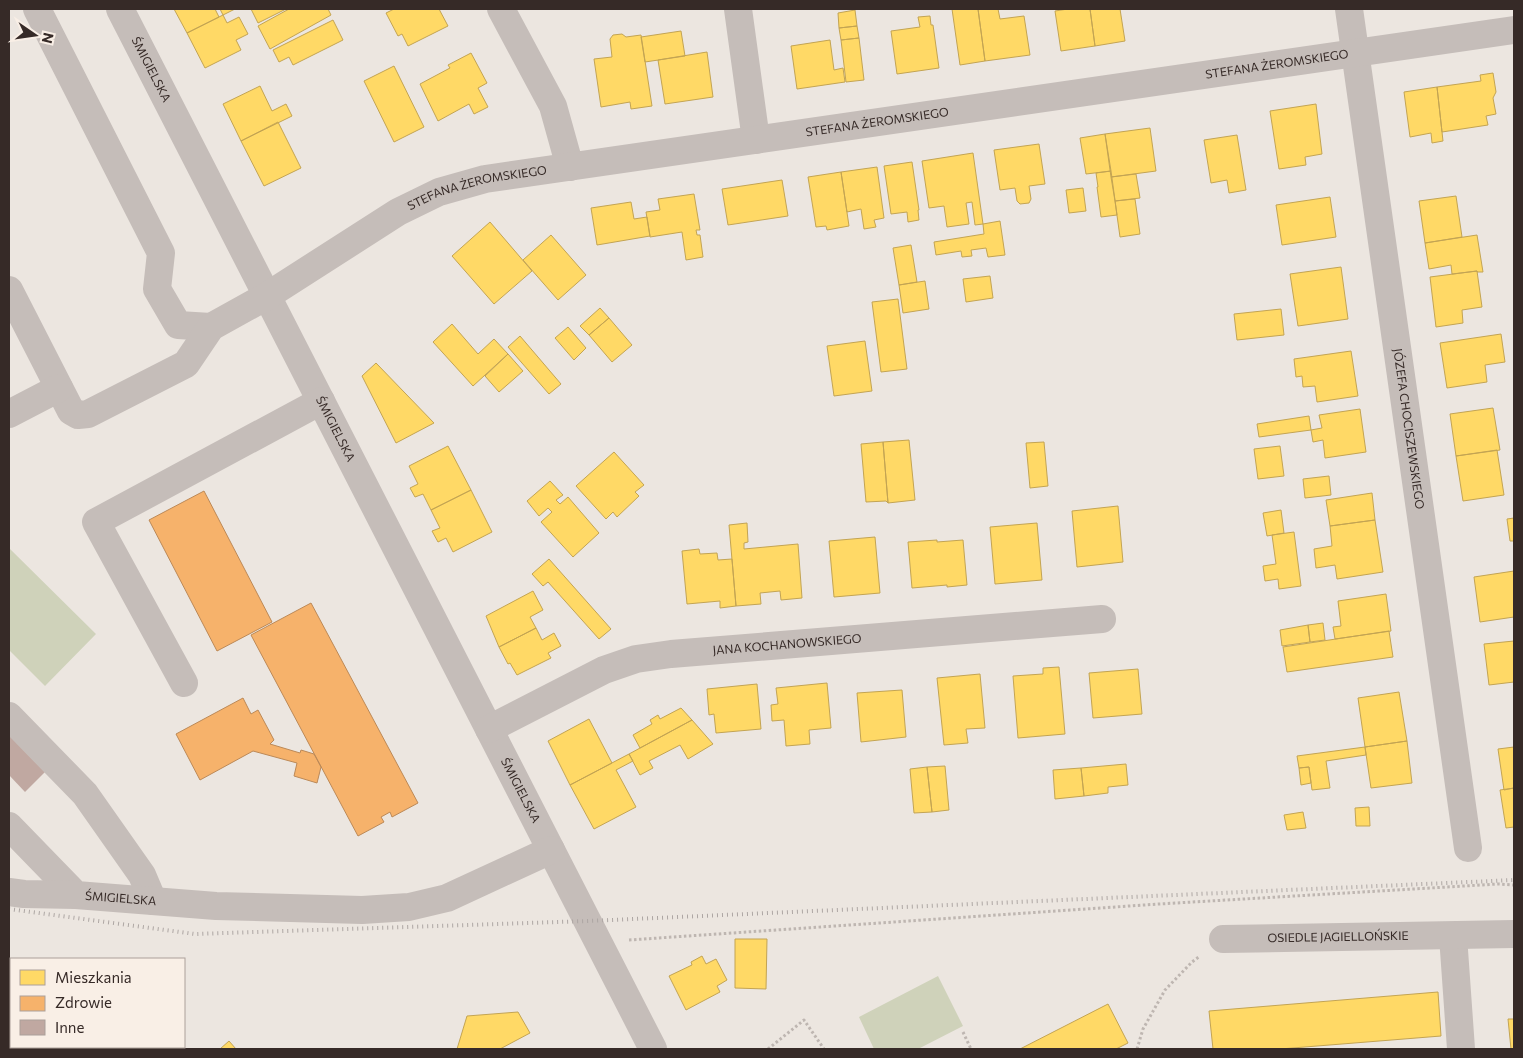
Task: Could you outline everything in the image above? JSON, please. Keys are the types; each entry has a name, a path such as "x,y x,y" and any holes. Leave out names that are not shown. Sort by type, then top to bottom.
{"street":[{"path":"37,9 161,253 157,289 178,325 211,327"},
{"name":"ŚMIGIELSKA","path":"120,9 551,850 644,1046"},
{"path":"501,9 553,106 570,168"},
{"path":"738,9 756,140"},
{"name":"JÓZEFA CHOCISZEWSKIEGO","path":"1349,9 1468,848"},
{"name":"STEFANA ŻEROMSKIEGO","path":"211,327 268,296 398,212 439,192 485,179 1514,30"},
{"path":"9,290 18,330 59,388 72,411 78,415 88,414 186,364 211,327"},
{"path":"9,414 59,388"},
{"path":"184,684 96,522 321,401"},
{"name":"JANA KOCHANOWSKIEGO","path":"489,729 604,670 636,659 1102,619"},
{"path":"9,716 84,794 142,875 153,901"},
{"name":"ŚMIGIELSKA","path":"9,826 76,895 216,906 362,910 409,906 447,898 551,850"},
{"path":"9,892 76,895"},
{"name":"OSIEDLE JAGIELLOŃSKIE","path":"1223,939 1514,934"},
{"path":"1453,936 1461,1049"}],"path":[{"path":"628,940 1159,904 1498,884 1514,885"},
{"path":"1137,1049 1143,1029 1165,990 1192,962 1223,939"},
{"path":"768,1049 804,1020 824,1049"},
{"path":"963,1032 971,1049"}],"green space":[{"path":"9,548 96,634 45,686 9,650"},
{"path":"938,976 963,1026 918,1049 874,1049 859,1017"}],"building: Mieszkania":[{"path":"174,9 215,9 219,17 187,33"},
{"path":"220,9 235,9 223,15"},
{"path":"251,9 286,9 258,23"},
{"path":"289,9 328,9 331,15 270,49 258,26"},
{"path":"394,9 439,9 448,26 408,46 402,34 398,36 386,13"},
{"path":"952,9 978,9 985,61 960,65"},
{"path":"978,9 998,9 1000,19 1024,16 1030,55 985,61"},
{"path":"1090,9 1095,46 1061,51 1055,11"},
{"path":"1090,9 1120,9 1125,41 1095,46"},
{"path":"855,10 857,26 839,28 838,13"},
{"path":"223,15 227,23 239,17 248,34 236,40 241,50 205,68 187,33"},
{"path":"930,16 939,68 897,74 891,31 920,27 918,17"},
{"path":"333,20 343,40 293,65 289,57 279,62 273,50"},
{"path":"857,26 859,38 841,40 839,28"},
{"path":"681,31 685,56 645,62 641,37"},
{"path":"622,34 626,37 641,35 652,106 631,109 630,102 601,107 594,59 612,57 610,39 613,35"},
{"path":"859,38 864,80 846,82 841,40"},
{"path":"830,40 834,70 843,68 845,82 797,89 791,46"},
{"path":"707,52 713,97 665,104 658,60"},
{"path":"471,53 487,83 478,88 488,107 474,114 469,104 438,121 420,84 450,68 448,65"},
{"path":"394,66 424,127 394,142 364,81"},
{"path":"1493,73 1496,92 1493,98 1496,114 1486,116 1488,125 1442,132 1437,87 1481,81 1480,75"},
{"path":"260,86 272,111 286,104 292,116 241,141 223,104"},
{"path":"1437,87 1443,141 1432,143 1431,133 1410,137 1404,92"},
{"path":"1316,104 1322,154 1305,157 1306,165 1279,169 1270,111"},
{"path":"278,122 301,168 264,186 241,141"},
{"path":"1150,128 1156,171 1111,177 1105,134"},
{"path":"1105,134 1111,171 1086,174 1080,138"},
{"path":"1237,135 1246,190 1229,193 1227,180 1211,183 1204,140"},
{"path":"1039,144 1045,184 1029,186 1031,199 1029,203 1020,204 1017,201 1015,188 1000,190 994,150"},
{"path":"973,153 983,224 975,225 972,202 966,203 969,224 947,227 944,206 929,208 922,161"},
{"path":"912,162 919,220 908,222 907,212 891,214 884,166"},
{"path":"877,167 884,218 874,220 876,227 864,229 861,209 847,212 841,172"},
{"path":"1111,171 1117,215 1101,217 1096,173"},
{"path":"841,172 849,226 827,230 826,226 816,227 808,177"},
{"path":"1136,174 1140,198 1115,201 1111,177"},
{"path":"782,180 788,216 728,225 722,189"},
{"path":"1083,188 1086,211 1069,213 1066,190"},
{"path":"694,194 700,230 696,230 697,235 700,235 703,257 686,260 682,232 650,237 646,212 660,210 658,199"},
{"path":"1456,196 1462,237 1425,243 1419,201"},
{"path":"1330,197 1336,237 1282,245 1276,205"},
{"path":"1135,199 1140,234 1120,237 1115,201"},
{"path":"631,202 634,219 647,217 650,236 597,245 591,208"},
{"path":"1000,221 1005,255 988,257 986,248 971,250 972,256 962,257 961,251 936,255 934,242 984,234 983,224"},
{"path":"490,222 532,271 494,304 452,256"},
{"path":"551,235 586,275 558,300 523,260"},
{"path":"1477,235 1483,272 1452,274 1451,265 1429,269 1425,243"},
{"path":"911,245 917,282 899,285 893,248"},
{"path":"1341,267 1348,319 1298,326 1290,274"},
{"path":"1477,271 1482,307 1462,310 1463,323 1436,327 1430,277"},
{"path":"990,276 993,298 966,302 963,279"},
{"path":"925,281 929,309 903,313 899,285"},
{"path":"898,299 907,369 881,372 872,302"},
{"path":"600,308 609,318 589,335 580,326"},
{"path":"1281,309 1284,335 1237,340 1234,314"},
{"path":"609,318 632,345 612,362 589,335"},
{"path":"452,324 478,354 494,339 508,354 473,386 433,342"},
{"path":"568,327 586,348 574,360 555,338"},
{"path":"1501,334 1505,362 1485,365 1487,382 1447,388 1440,343"},
{"path":"520,336 561,384 549,394 508,347"},
{"path":"865,341 872,391 834,396 827,346"},
{"path":"1351,351 1358,396 1317,402 1315,386 1303,387 1302,376 1296,377 1294,359"},
{"path":"508,354 523,371 499,392 485,376"},
{"path":"376,363 434,423 396,443 362,376"},
{"path":"1493,408 1500,450 1456,456 1450,414"},
{"path":"1360,409 1366,452 1325,458 1323,440 1313,442 1311,430 1322,428 1319,415"},
{"path":"1309,416 1311,430 1259,437 1257,424"},
{"path":"909,440 915,500 888,503 883,442"},
{"path":"883,442 888,503 886,501 866,502 861,444"},
{"path":"1044,442 1048,486 1030,488 1026,443"},
{"path":"448,446 471,490 431,510 423,494 415,497 410,488 418,484 409,466"},
{"path":"1280,446 1284,476 1258,479 1254,449"},
{"path":"1497,450 1504,495 1463,501 1456,456"},
{"path":"614,452 644,485 635,492 639,496 617,517 613,512 606,519 576,486"},
{"path":"1329,476 1331,495 1305,498 1303,479"},
{"path":"550,481 563,495 556,500 560,504 568,497 599,533 573,557 541,522 552,512 548,508 539,516 527,501"},
{"path":"471,490 492,532 453,552 446,538 438,542 432,531 440,528 431,510"},
{"path":"1372,493 1375,520 1330,526 1326,500"},
{"path":"1118,506 1123,562 1077,567 1072,511"},
{"path":"1281,510 1284,533 1267,536 1263,513"},
{"path":"1514,518 1514,541 1510,541 1507,519"},
{"path":"1375,520 1383,572 1337,579 1335,565 1316,568 1314,549 1332,546 1330,526"},
{"path":"747,523 748,542 744,543 744,549 798,544 802,598 781,600 780,591 760,593 761,604 736,606 729,525"},
{"path":"1037,523 1042,580 995,584 990,527"},
{"path":"1294,532 1301,586 1279,589 1278,579 1265,581 1263,566 1276,564 1272,535"},
{"path":"875,537 880,593 834,597 829,541"},
{"path":"937,540 937,542 963,540 967,585 912,588 908,542"},
{"path":"699,549 700,554 717,553 718,560 732,559 736,606 720,608 720,601 687,604 682,551"},
{"path":"549,559 611,629 599,639 548,582 543,586 532,574"},
{"path":"1514,571 1514,617 1480,622 1474,577"},
{"path":"533,591 543,610 530,617 536,628 499,647 486,616"},
{"path":"1386,594 1391,631 1335,639 1333,627 1341,626 1338,601"},
{"path":"1323,623 1325,640 1310,642 1308,625"},
{"path":"1308,625 1310,642 1282,646 1280,630"},
{"path":"536,628 542,640 554,633 561,646 548,653 551,658 517,675 510,663 508,664 499,647"},
{"path":"1389,631 1393,657 1287,672 1283,647"},
{"path":"1514,641 1514,682 1489,685 1484,644"},
{"path":"1059,667 1065,734 1018,738 1013,676 1043,674 1043,668"},
{"path":"1138,669 1142,714 1093,718 1089,673"},
{"path":"980,674 985,728 966,729 968,743 944,745 937,678"},
{"path":"827,683 831,728 809,730 810,744 786,746 784,720 772,721 771,705 778,704 776,688"},
{"path":"757,684 761,729 716,733 714,714 709,715 707,689"},
{"path":"902,690 906,737 861,742 857,693"},
{"path":"1399,692 1407,741 1365,747 1358,698"},
{"path":"681,708 692,720 640,748 633,735 652,724 650,720 658,715 660,719"},
{"path":"589,719 612,763 570,785 548,741"},
{"path":"692,720 713,744 688,759 680,745 649,761 653,768 640,775 629,754"},
{"path":"1407,741 1412,783 1371,788 1365,747"},
{"path":"1365,747 1366,755 1326,761 1330,788 1312,790 1309,767 1299,768 1297,756"},
{"path":"1514,747 1514,788 1504,790 1498,749"},
{"path":"629,754 633,761 616,770 636,807 594,829 570,785"},
{"path":"1126,764 1128,785 1108,787 1108,793 1084,796 1081,768"},
{"path":"945,766 949,810 932,812 927,767"},
{"path":"927,767 932,812 914,813 910,769"},
{"path":"1309,767 1311,783 1301,785 1299,768"},
{"path":"1081,768 1084,796 1055,799 1053,770"},
{"path":"1514,788 1514,827 1506,828 1500,790"},
{"path":"1369,807 1370,826 1356,826 1355,808"},
{"path":"1303,812 1306,828 1287,830 1284,815"},
{"path":"735,939 767,939 766,989 735,988"},
{"path":"702,956 706,964 716,959 727,980 717,986 720,992 686,1010 669,976 692,965 691,962"},
{"path":"1438,992 1441,1036 1280,1049 1213,1049 1209,1011"},
{"path":"1108,1004 1128,1043 1116,1049 1020,1049"},
{"path":"518,1012 530,1033 500,1049 457,1049 467,1016"},
{"path":"1508,1019 1514,1019 1514,1049 1511,1049"},
{"path":"229,1041 236,1049 220,1049"},
{"path":"92,1048 126,1048 126,1049"}],"building: Zdrowie":[{"path":"204,491 272,622 217,651 149,520"},
{"path":"311,603 418,803 392,817 390,812 381,817 384,822 358,836 251,635"},
{"path":"243,698 251,714 258,710 274,740 270,744 300,753 301,750 314,754 321,767 317,783 294,776 297,763 253,751 200,780 176,734"}],"building: Inne":[{"path":"9,735 45,772 25,792 9,775"}],"railway":[{"path":"9,909 195,934 588,921 1514,880"}]}
